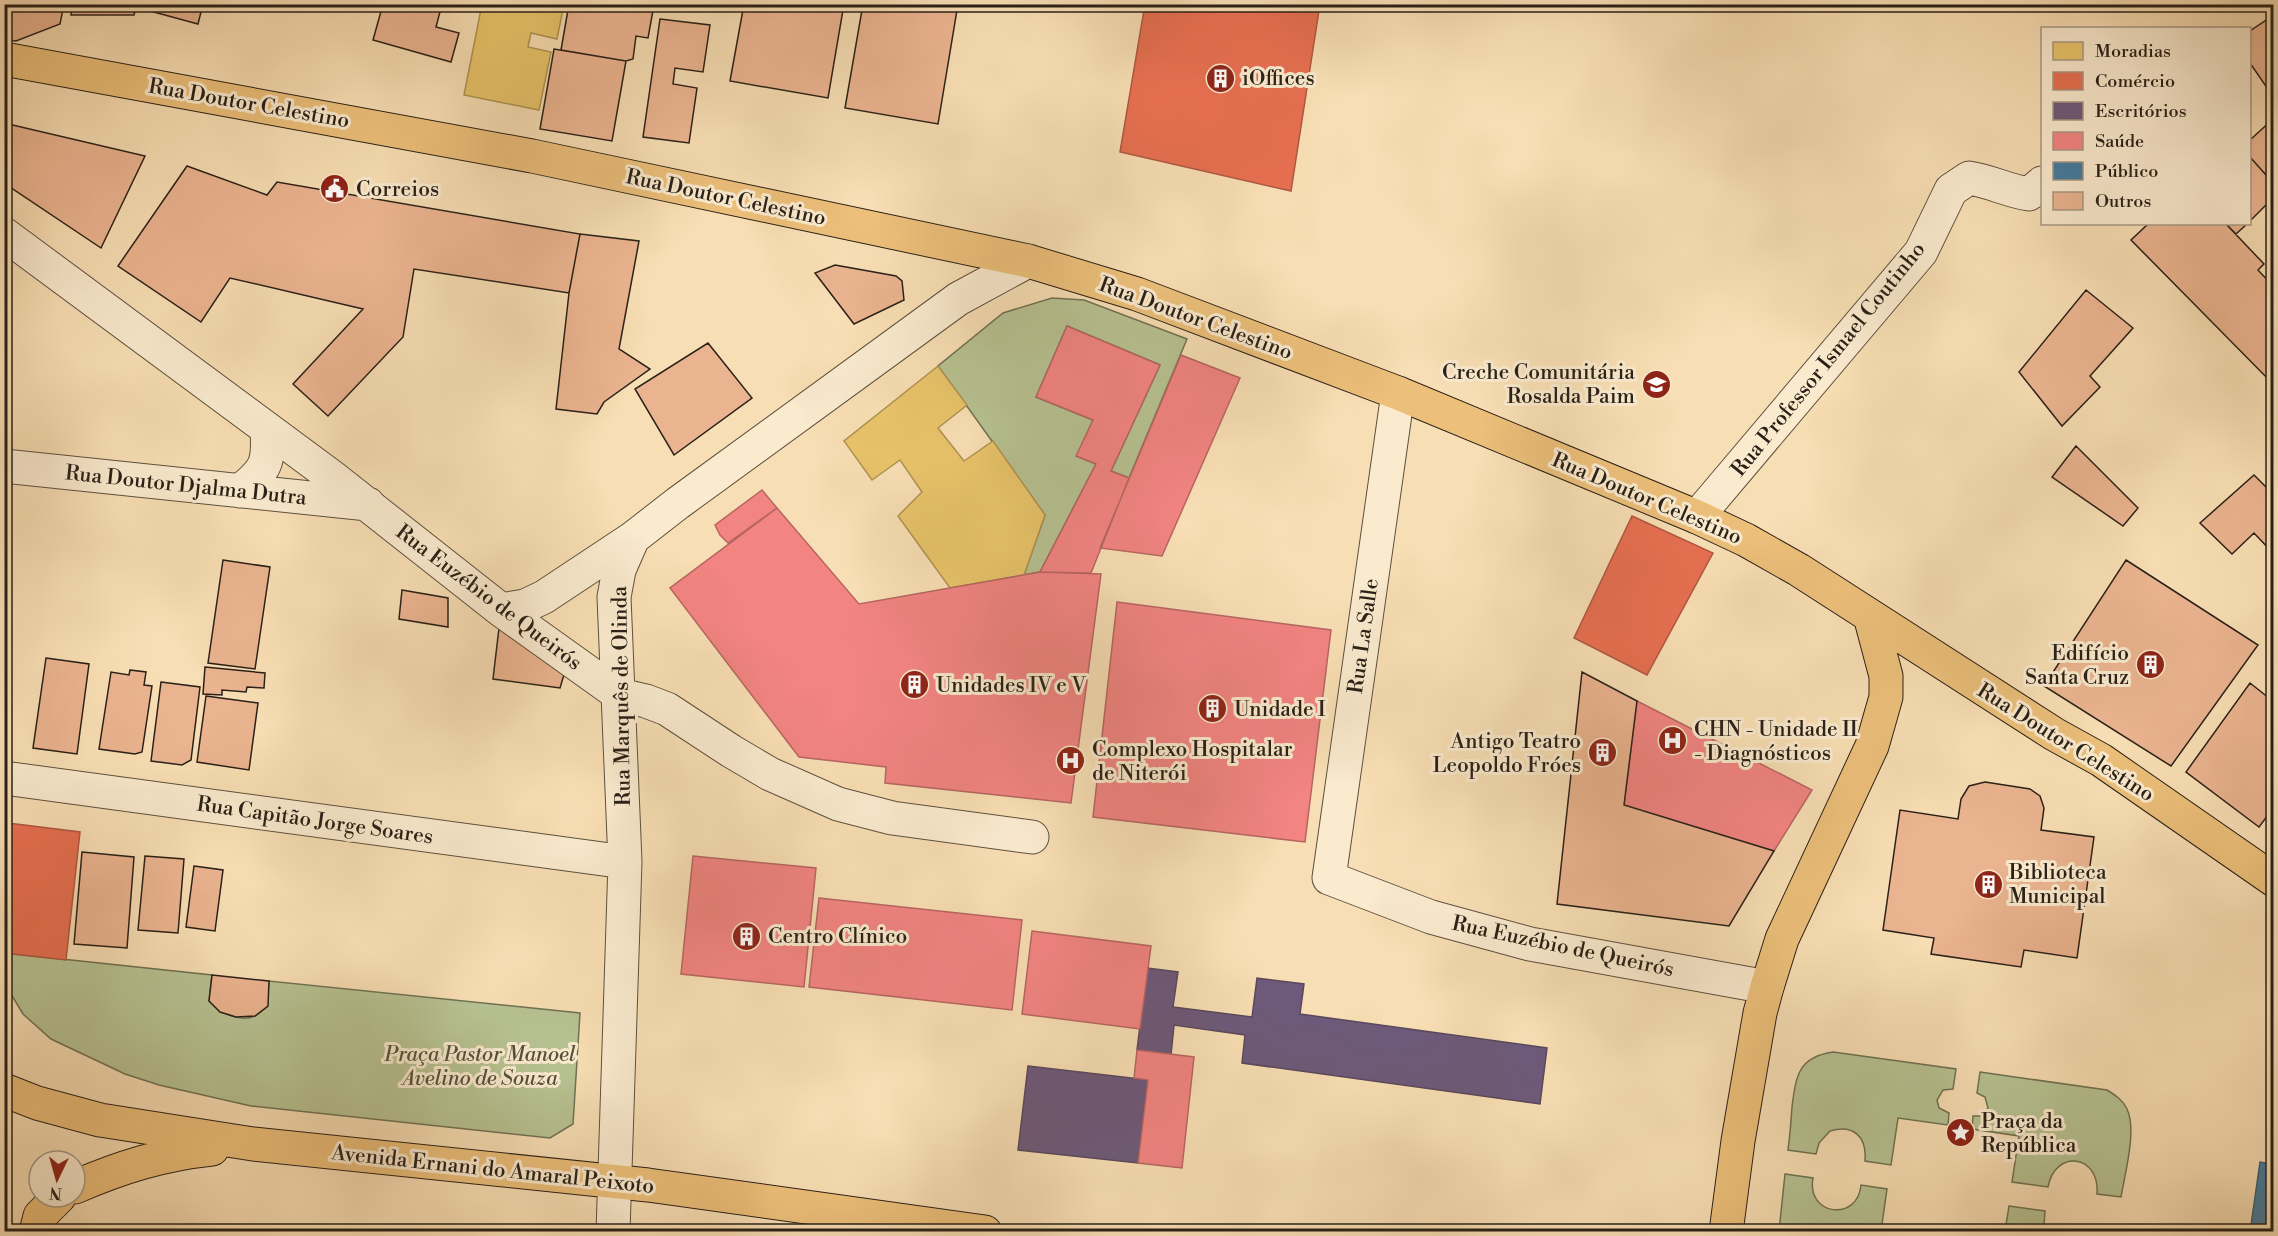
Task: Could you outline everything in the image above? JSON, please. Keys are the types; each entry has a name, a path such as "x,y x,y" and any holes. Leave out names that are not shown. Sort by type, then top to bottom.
{"main road":[{"name":"Rua Doutor Celestino","path":"4,59 532,156 1028,261 1137,294 1398,393 1697,517 1755,545 1799,570 2054,734 2102,760 2274,880"},
{"path":"1726,1232 1740,1129 1760,1013 1767,987 1782,939 1872,746 1886,697 1886,676 1870,616"},
{"name":"Avenida Ernani do Amaral Peixoto","path":"4,1090 37,1103 100,1120 253,1144 615,1181 985,1232"},
{"path":"87,1182 111,1171 173,1153 253,1144"},
{"path":"36,1232 39,1216 46,1209"}],"street":[{"name":"Rua Professor Ismael Coutinho","path":"1697,517 1921,252 1950,190 1969,178 1979,179 2014,192 2029,194 2041,185"},
{"name":"Rua Euzébio de Queirós","path":"4,234 369,504 501,610 620,695 646,700 667,709 770,774 838,804 892,818 1032,837"},
{"path":"501,610 525,606 544,597 633,538 958,299 1028,261"},
{"name":"Rua La Salle","path":"1329,878 1398,393"},
{"path":"240,491 262,471 268,455 267,429"},
{"name":"Rua Doutor Djalma Dutra","path":"4,466 369,504"},
{"name":"Rua Marquês de Olinda","path":"613,1232 625,862 620,695 614,597 619,570 633,538"},
{"name":"Rua Capitão Jorge Soares","path":"4,778 625,862"},
{"name":"Rua Euzébio de Queirós","path":"1329,878 1431,917 1530,944 1767,987"}],"green space":[{"path":"1052,298 1084,300 1187,339 1129,478 1111,471 1160,365 1067,326 1036,397 1093,420 1077,456 1096,464 1040,572 1024,575 1045,515 938,366 1003,313"},
{"name":"Praça Pastor Manoel Avelino de Souza","path":"5,953 212,975 209,1001 224,1012 243,1018 255,1016 267,1006 269,981 580,1013 573,1124 550,1138 251,1106 159,1085 125,1074 51,1039 23,1014 5,984"},
{"path":"1833,1052 1956,1069 1953,1089 1943,1090 1937,1100 1939,1108 1949,1113 1948,1125 1898,1118 1891,1165 1865,1161 1864,1145 1861,1139 1857,1134 1846,1129 1830,1131 1819,1143 1816,1154 1788,1150 1793,1096 1801,1070 1812,1058"},
{"path":"1980,1072 2107,1090 2118,1098 2127,1109 2131,1128 2121,1197 2097,1194 2092,1171 2085,1164 2076,1161 2059,1166 2052,1175 2048,1187 2012,1182 2019,1136 1972,1129 1973,1116 1981,1116 1988,1108 1985,1097 1977,1093"},
{"path":"1785,1174 1813,1178 1813,1191 1817,1200 1824,1207 1833,1210 1851,1205 1858,1197 1861,1185 1887,1189 1881,1231 1779,1231"},
{"path":"2009,1206 2045,1211 2044,1225 2048,1231 2005,1231"}],"building: Moradias":[{"path":"482,4 564,4 557,39 531,33 528,47 551,52 539,110 464,95"},
{"path":"938,366 967,405 938,428 964,461 993,441 1045,515 1024,575 950,588 898,516 922,492 900,460 872,480 844,441"}],"building: Comércio":[{"name":"iOffices","path":"1145,4 1320,4 1291,191 1120,152"},
{"path":"1632,516 1713,553 1647,675 1574,638"},
{"path":"8,823 80,832 66,960 4,953 4,826"}],"building: Escritórios":[{"path":"1147,968 1178,972 1173,1007 1252,1017 1257,978 1304,984 1300,1014 1547,1048 1540,1104 1242,1063 1245,1035 1174,1025 1171,1055 1137,1050"},
{"path":"1028,1066 1148,1080 1138,1163 1018,1150"}],"building: Saúde":[{"path":"1067,326 1160,365 1111,471 1129,478 1091,573 1040,572 1096,464 1076,456 1093,420 1036,397"},
{"path":"1181,355 1240,378 1162,556 1100,548"},
{"path":"762,490 777,508 728,543 720,535 715,525"},
{"name":"Unidades IV e V","path":"777,508 859,604 1040,572 1101,574 1071,803 885,783 886,767 799,757 670,588"},
{"name":"Unidade I","path":"1117,602 1331,630 1305,842 1093,817"},
{"name":"CHN - Unidade II - Diagnósticos","path":"1637,701 1812,790 1774,851 1624,805"},
{"name":"Centro Clínico","path":"693,856 816,868 804,987 681,974"},
{"path":"819,898 1022,920 1012,1010 809,987"},
{"path":"1032,931 1151,946 1140,1029 1022,1014"},
{"path":"1137,1050 1194,1057 1182,1168 1138,1163 1148,1080 1134,1078"}],"building: Público":[{"path":"2274,1153 2274,1232 2250,1232 2260,1162 2272,1164"}],"building: Outros":[{"path":"4,4 64,4 60,24 16,41 4,39"},
{"path":"73,4 137,4 134,15 71,15"},
{"path":"152,4 203,4 198,24 150,11"},
{"path":"383,4 442,4 436,27 459,33 451,62 373,40"},
{"path":"569,4 654,5 648,38 636,36 633,59 626,61 561,50"},
{"path":"679,4 711,4 710,11"},
{"path":"744,4 844,4 828,98 730,81"},
{"path":"863,4 958,4 938,124 845,108"},
{"path":"2274,15 2274,98 2251,64 2251,30"},
{"path":"660,19 710,25 703,72 675,68 673,84 697,88 689,143 643,137"},
{"path":"554,49 626,61 612,141 540,129"},
{"path":"2274,118 2274,184 2251,158 2251,139"},
{"path":"4,123 145,156 101,248 4,183"},
{"path":"2251,158 2274,184 2274,197 2251,220"},
{"path":"187,166 267,195 277,182 580,234 569,293 414,269 403,337 328,416 293,384 363,309 230,278 201,322 118,266"},
{"path":"2147,225 2227,225 2264,264 2258,270 2274,287 2274,385 2131,240"},
{"path":"2227,225 2246,225 2236,234"},
{"path":"580,234 639,241 619,349 650,369 604,402 597,414 556,409 569,293"},
{"path":"835,265 896,276 902,281 904,300 854,324 815,273"},
{"path":"2086,290 2133,328 2090,376 2100,387 2062,426 2019,372"},
{"path":"708,343 752,398 674,455 635,389"},
{"path":"2076,446 2138,508 2123,526 2052,477"},
{"path":"2254,475 2274,495 2274,554 2254,533 2232,554 2200,523"},
{"path":"223,560 270,567 255,669 208,663"},
{"name":"Edifício Santa Cruz","path":"2126,560 2258,645 2171,766 2044,686"},
{"path":"402,590 448,598 448,627 399,619"},
{"path":"499,628 566,668 560,688 493,679"},
{"path":"46,658 89,664 77,754 33,748"},
{"path":"205,667 265,673 264,688 247,687 246,692 222,690 222,695 203,694"},
{"path":"130,670 146,672 144,685 152,686 142,752 135,754 99,749 111,672 129,675"},
{"name":"Antigo Teatro Leopoldo Fróes","path":"1582,672 1637,701 1624,805 1774,851 1729,926 1557,904"},
{"path":"161,682 200,687 191,760 182,765 151,761"},
{"path":"2250,683 2274,702 2274,807 2259,827 2186,772"},
{"path":"206,696 258,703 249,770 197,762"},
{"name":"Biblioteca Municipal","path":"1985,782 2030,789 2040,796 2044,808 2041,830 2094,837 2077,958 2024,950 2021,967 1931,954 1934,938 1883,930 1900,810 1958,819 1961,799 1969,786"},
{"path":"82,852 134,857 127,948 74,944"},
{"path":"145,856 184,859 178,933 138,930"},
{"path":"194,866 223,870 215,931 186,927"},
{"path":"212,975 269,981 268,1006 255,1016 236,1017 220,1012 209,1001"},
{"path":"101,1226 164,1232 100,1232"},
{"path":"475,1226 512,1232 475,1232"}],"place":[{"name":"iOffices","path":"1221,78"},
{"name":"Correios","path":"335,189"},
{"name":"Creche Comunitária Rosalda Paim","path":"1656,384"},
{"name":"Edifício Santa Cruz","path":"2150,665"},
{"name":"Unidades IV e V","path":"915,685"},
{"name":"Unidade I","path":"1213,709"},
{"name":"CHN - Unidade II - Diagnósticos","path":"1673,741"},
{"name":"Antigo Teatro Leopoldo Fróes","path":"1602,753"},
{"name":"Complexo Hospitalar de Niterói","path":"1071,761"},
{"name":"Biblioteca Municipal","path":"1988,884"},
{"name":"Centro Clínico","path":"747,936"},
{"name":"Praça da República","path":"1960,1133"}]}
